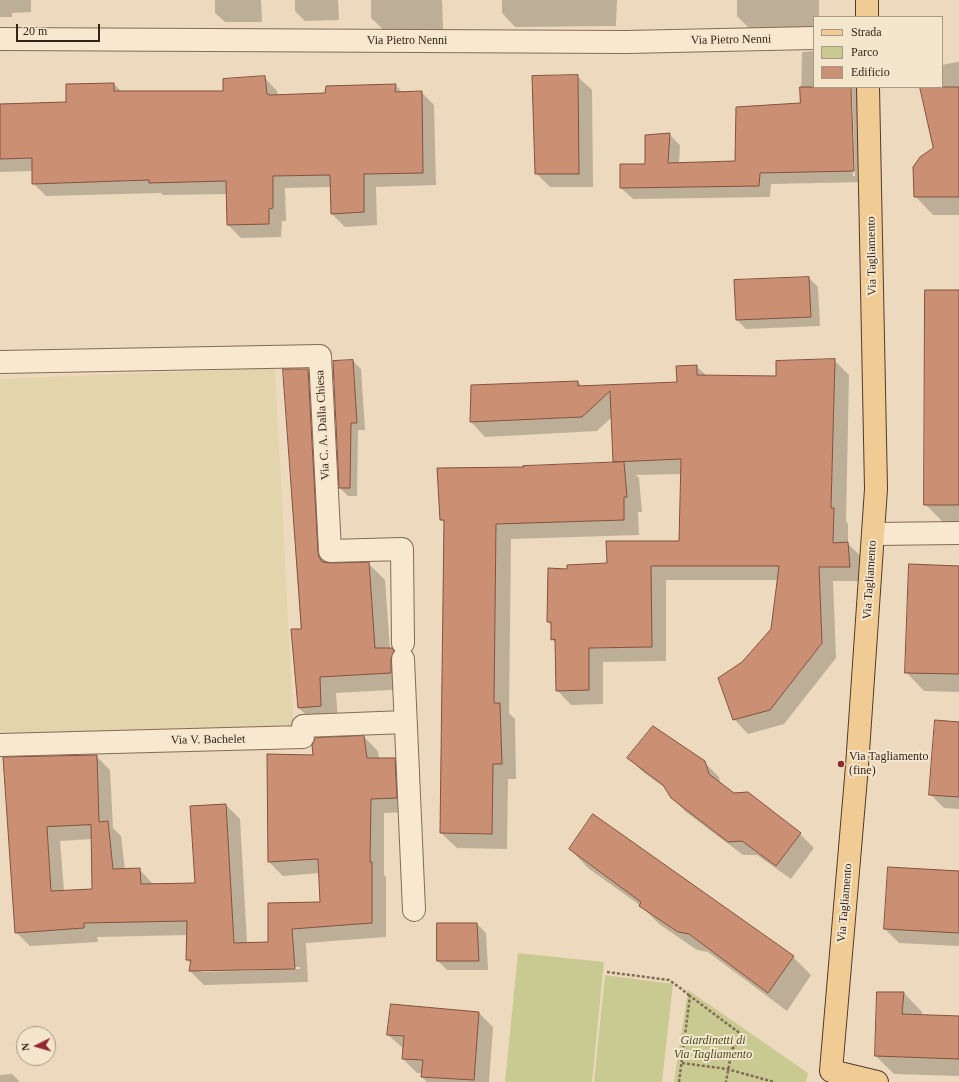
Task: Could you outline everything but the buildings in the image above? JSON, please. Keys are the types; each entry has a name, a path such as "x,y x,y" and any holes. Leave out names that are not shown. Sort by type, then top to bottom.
{"main road":[{"path":"867,0 867,16"},
{"name":"Via Tagliamento","path":"868,88 876,489 857,766 831,1071 877,1082"}],"street":[{"name":"Via Pietro Nenni","path":"0,39 626,42 813,38"},
{"name":"Via C. A. Dalla Chiesa","path":"0,362 320,356 330,551 402,549 403,651 406,722"},
{"path":"874,534 959,533"},
{"path":"406,722 414,910"},
{"name":"Via V. Bachelet","path":"0,745 303,737 303,726 406,722"}],"path":[{"path":"607,972 669,980 745,1037 732,1049 726,1082"},
{"path":"679,1082 690,996"},
{"path":"682,1063 727,1070 774,1082"}],"shaded area":[{"path":"275,368 294,733 0,738 0,379"}],"green space":[{"path":"518,953 604,962 592,1082 505,1082"},
{"path":"605,975 673,984 662,1082 594,1082"},
{"name":"Giardinetti di Via Tagliamento","path":"688,990 808,1073 806,1082 674,1082"}],"place":[{"name":"Via Tagliamento (fine)","path":"841,764"}]}
